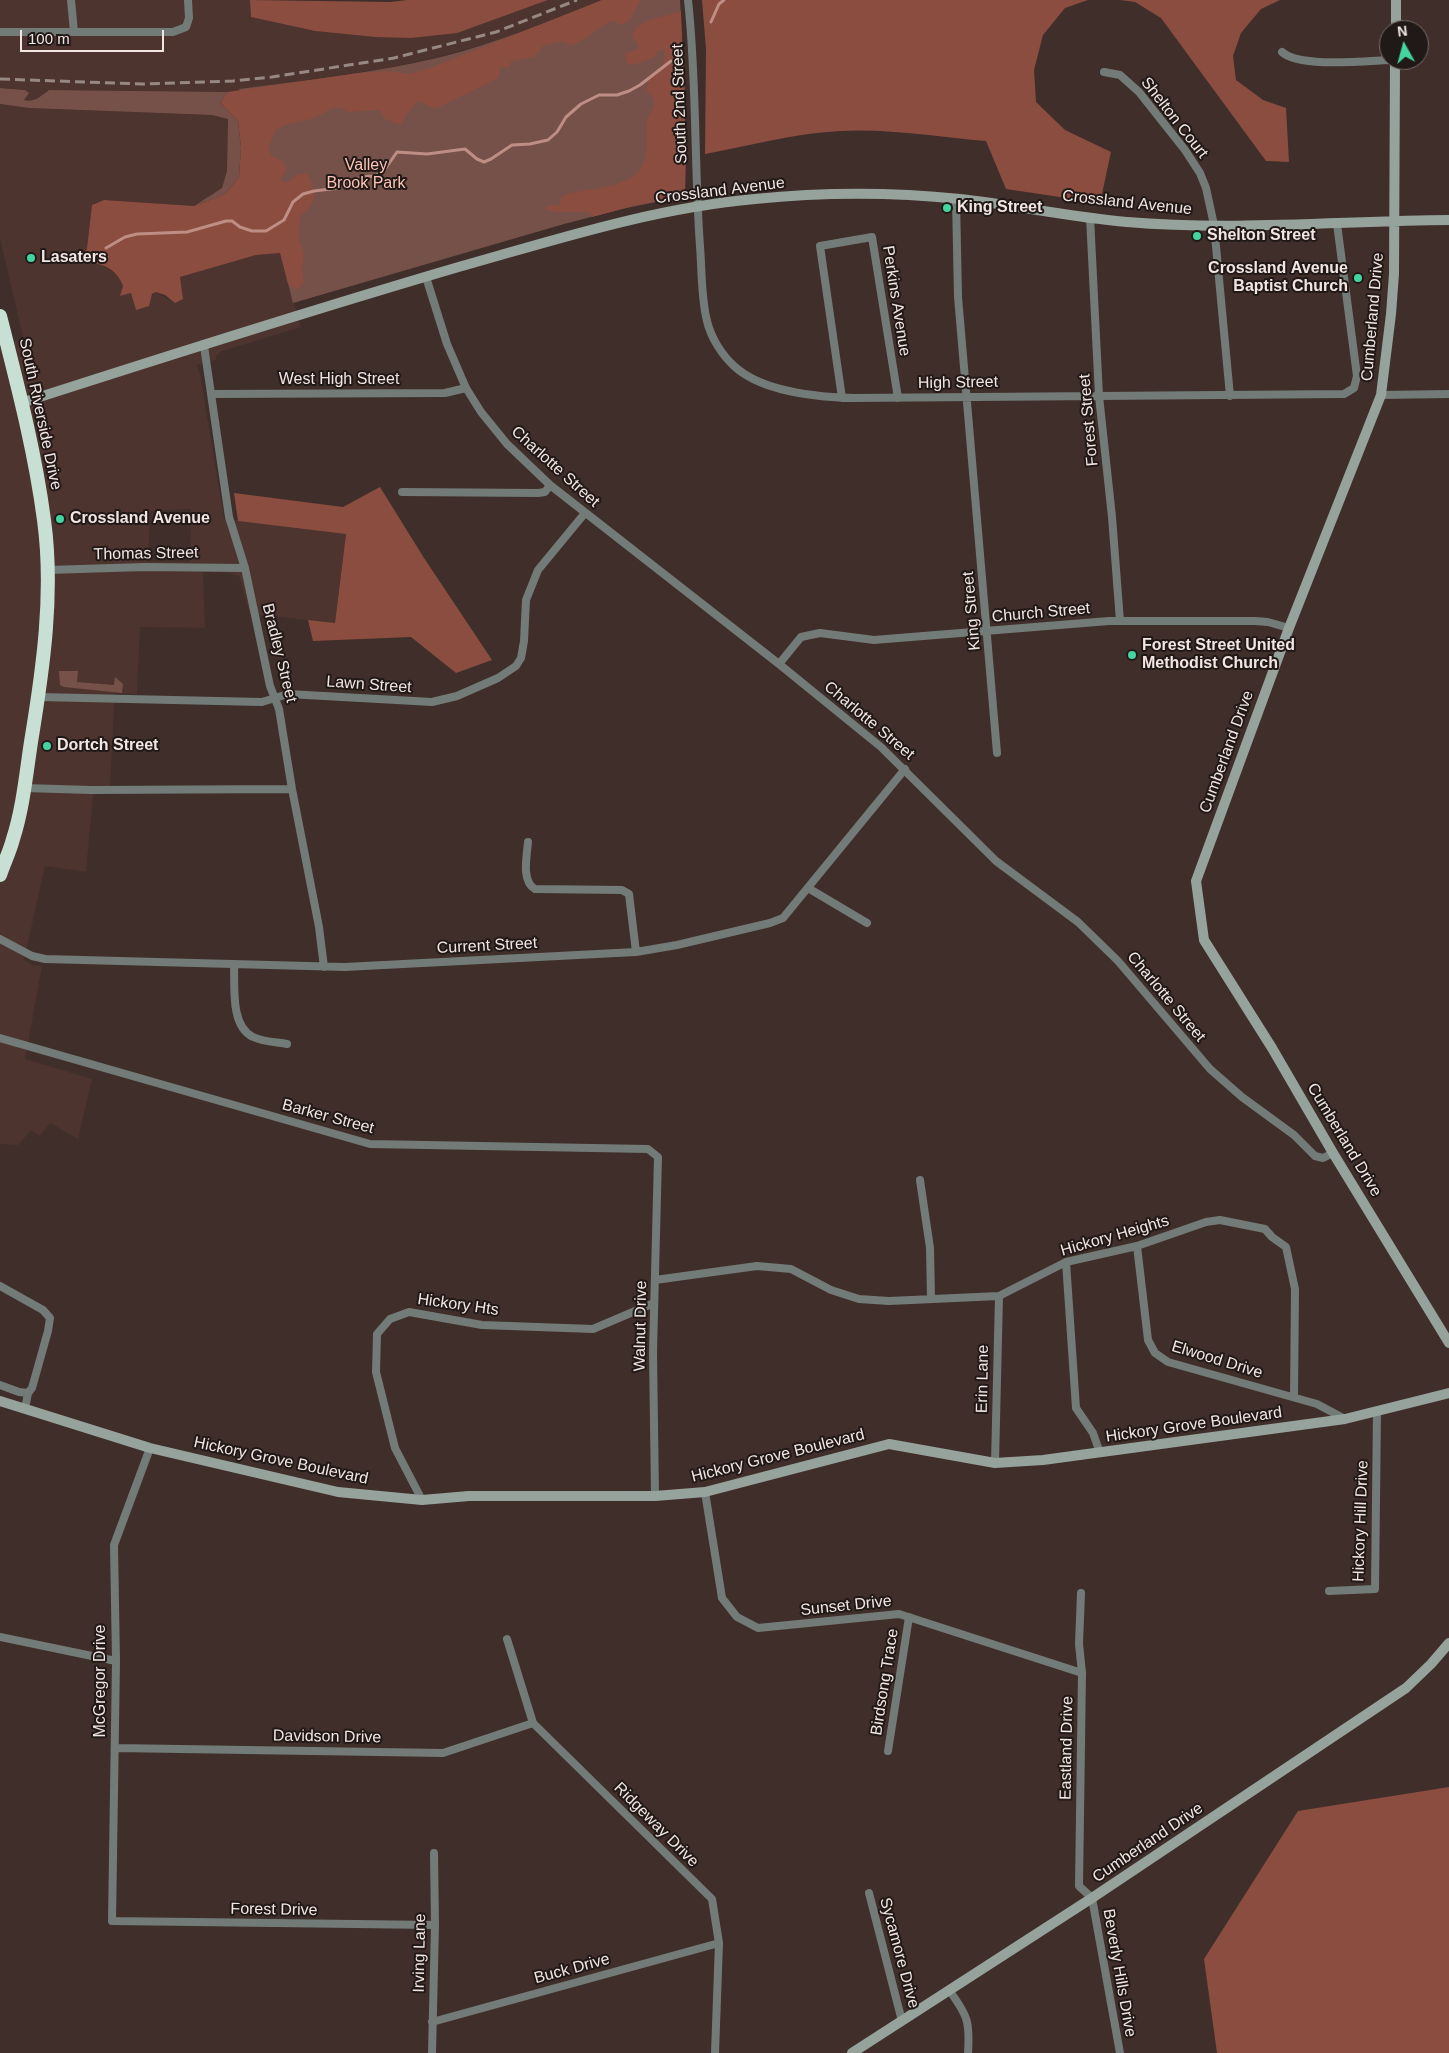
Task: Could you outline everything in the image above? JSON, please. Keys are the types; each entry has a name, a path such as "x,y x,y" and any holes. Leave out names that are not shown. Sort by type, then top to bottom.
{"highway":[{"name":"South Riverside Drive","path":"0,316 39,487 48,570 47,614 39,697 25,788 14,839 0,875"}],"main road":[{"path":"1396,0 1396,20"},
{"name":"Cumberland Drive","path":"1395,70 1391,314 1381,394 1289,628 1196,881 1204,940 1272,1048 1333,1153 1449,1343"},
{"name":"Crossland Avenue","path":"21,403 426,277 594,229 640,217 754,199 871,195 956,199 1141,223 1214,225 1337,224 1394,220 1449,220"},
{"name":"Hickory Grove Boulevard","path":"0,1401 150,1448 338,1492 422,1500 469,1496 655,1496 706,1492 889,1444 995,1463 1043,1460 1345,1419 1449,1393"},
{"name":"Cumberland Drive","path":"852,2053 1092,1898 1406,1688 1432,1664 1449,1643"}],"street":[{"path":"71,0 74,32"},
{"path":"0,32 173,32 186,27 189,18 188,0"},
{"name":"South 2nd Street","path":"688,0 692,38 697,207"},
{"path":"1282,52 1286,56 1304,61 1379,60"},
{"name":"Shelton Court","path":"1104,72 1111,72 1128,81 1176,137 1203,180 1209,198 1214,225"},
{"name":"King Street","path":"956,199 958,297 997,753"},
{"name":"High Street","path":"697,207 705,315 712,334 724,356 738,370 756,381 793,391 842,398 1336,396 1350,392 1357,382 1356,368 1337,224"},
{"name":"Forest Street","path":"1090,217 1099,396 1112,517 1120,621"},
{"path":"1214,225 1230,396"},
{"name":"Perkins Avenue","path":"842,398 820,246 872,237 898,398"},
{"name":"Charlotte Street","path":"426,277 447,344 466,388 492,428 550,485 881,746 990,855 1078,922 1118,961 1210,1069 1242,1097 1294,1135 1316,1156 1323,1158 1333,1153"},
{"name":"Bradley Street","path":"204,346 229,517 245,568 270,686 279,709 292,789 319,927 324,967"},
{"name":"West High Street","path":"211,394 445,393 466,388"},
{"path":"1381,394 1449,394"},
{"path":"402,492 538,493 545,492 550,485"},
{"name":"Lawn Street","path":"39,697 262,702 288,694 432,702 457,696 507,673 516,666 523,651 526,600 533,579 538,570 585,513"},
{"name":"Thomas Street","path":"48,570 144,567 245,568"},
{"name":"Church Street","path":"779,664 800,637 809,634 830,634 874,640 1120,621 1255,621 1268,622 1289,628"},
{"name":"Current Street","path":"0,939 32,956 45,959 324,967 636,952 677,946 777,921 788,913 905,769"},
{"path":"25,788 91,790 292,789"},
{"path":"528,842 527,878 531,887 535,889 622,890 629,894 636,952"},
{"path":"808,888 866,923"},
{"path":"234,964 237,1013 244,1030 259,1039 288,1044"},
{"name":"Barker Street","path":"0,1038 370,1144 648,1149 658,1157"},
{"name":"Walnut Drive","path":"655,1496 654,1303 658,1157"},
{"path":"920,1180 930,1248 931,1299"},
{"name":"Hickory Heights","path":"655,1280 757,1266 791,1269 831,1290 860,1299 889,1301 999,1296 1066,1262 1137,1246 1206,1222 1220,1220 1265,1229 1272,1237 1286,1247 1295,1289 1294,1397"},
{"name":"Elwood Drive","path":"1137,1246 1148,1340 1155,1353 1168,1362 1317,1404 1345,1419"},
{"path":"1066,1262 1076,1408 1093,1433 1100,1452"},
{"path":"0,1286 43,1310 50,1318 32,1388 28,1393 26,1409"},
{"name":"Erin Lane","path":"995,1463 999,1296"},
{"name":"Hickory Hts","path":"422,1500 395,1448 376,1372 377,1334 390,1319 409,1312 482,1325 594,1329 654,1303"},
{"path":"0,1385 19,1392 28,1393"},
{"name":"Hickory Hill Drive","path":"1329,1591 1375,1589 1377,1411"},
{"name":"McGregor Drive","path":"112,1921 116,1661 114,1545 150,1448"},
{"name":"Sunset Drive","path":"706,1492 722,1598 737,1617 758,1628 899,1614 1082,1673"},
{"name":"Eastland Drive","path":"1080,1593 1079,1644 1082,1673 1079,1886 1092,1898"},
{"name":"Birdsong Trace","path":"888,1751 909,1617"},
{"path":"0,1637 116,1661"},
{"name":"Ridgeway Drive","path":"507,1639 533,1723 712,1899 719,1943 715,2053"},
{"name":"Davidson Drive","path":"115,1748 443,1753 533,1723"},
{"name":"Irving Lane","path":"432,2053 435,1926 434,1853"},
{"name":"Sycamore Drive","path":"869,1893 902,2021"},
{"name":"Beverly Hills Drive","path":"1092,1898 1120,2053"},
{"name":"Forest Drive","path":"112,1921 435,1926"},
{"name":"Buck Drive","path":"432,2022 719,1943"},
{"path":"949,1990 961,2006 970,2028 968,2053"}],"shaded area":[{"path":"0,0 250,0 252,17 315,31 375,37 529,7 548,0 602,0 500,40 389,68 227,92 49,90 30,102 24,100 25,90 0,88"},
{"path":"250,0 391,2 407,0 548,0 457,33 411,38 375,37 315,31 251,17"},
{"path":"602,0 640,0 630,20 622,25 614,21 608,23 582,40 569,45 563,41 544,45 534,57 511,61 510,66 507,68 502,66 497,79 435,109 418,101 406,115 401,125 385,119 380,110 348,112 342,108 333,108 314,118 285,125 276,130 268,149 272,156 284,162 286,171 280,180 286,183 297,175 307,173 314,192 313,202 300,216 299,241 304,253 302,271 304,282 297,290 288,284 280,253 256,255 180,277 183,299 175,303 165,295 156,292 152,294 149,306 136,310 131,293 120,296 123,286 116,274 102,265 83,261 87,248 92,205 104,200 194,206 225,194 239,177 241,147 238,121 220,103 227,92 358,73 390,71 408,74 430,68"},
{"path":"702,0 1088,0 1065,8 1043,35 1034,70 1036,102 1065,130 1111,152 1100,203 1006,189 986,141 858,130 789,137 705,154 706,49"},
{"path":"1120,0 1280,0 1261,9 1241,33 1233,56 1236,80 1263,100 1286,108 1289,162 1266,161 1161,18 1135,2"},
{"path":"681,11 686,156 685,194 681,197 637,205 592,217 590,213 586,212 546,210 545,208 548,205 560,205 564,195 624,181 642,167 647,151 647,120 655,103 653,97 646,90 649,78 661,68 665,53 662,49 653,58 633,65 626,63 625,53 637,50 639,46 632,35 641,25 647,21"},
{"path":"0,104 29,108 212,115 228,119 227,171 222,188 194,206 104,200 95,203 92,206 87,248 83,261 100,264 119,275 123,286 121,296 131,293 136,310 156,292 175,303 180,277 256,255 280,253 301,327 220,352 216,356 216,360 196,365 200,373 224,519 346,533 335,623 250,614 239,576 231,573 203,572 205,628 140,627 137,694 115,693 110,787 94,787 86,872 45,866 24,960 32,965 42,966 25,1059 92,1079 78,1139 50,1123 40,1136 31,1130 18,1145 0,1144 0,348 23,337 0,239","holes":["191,509 190,562 148,561 150,511"]},
{"path":"380,487 424,558 492,660 456,673 411,637 313,641 308,620 335,623 346,534 238,521 234,493 343,507"},
{"path":"1449,1787 1449,2053 1217,2053 1204,1959 1298,1811"}],"green space":[{"name":"Valley Brook Park","path":"602,0 680,0 685,94 685,194 681,197 626,208 564,224 293,303 239,89 366,72 441,57 522,32"},
{"path":"0,88 25,90 29,93 24,100 28,101 37,98 49,90 227,92 220,103 238,121 241,147 239,177 225,194 194,206 222,188 227,171 228,119 212,115 29,108 0,104"},
{"path":"59,671 78,671 77,682 114,685 115,677 123,684 122,693 64,687 60,685"}],"waterway":[{"path":"711,22 719,4 724,0"},
{"path":"106,248 125,237 137,234 187,232 226,221 232,221 240,227 252,231 266,231 284,220 293,202 303,194 339,188 361,177 375,176 383,172 397,152 427,154 465,149 484,162 512,145 548,140 557,132 566,117 581,104 599,95 617,95 629,91 640,85 671,61"}],"railway":[{"path":"0,79 142,84 233,81 272,77 394,58 496,32 577,0"}],"place":[{"name":"King Street","path":"947,208"},
{"name":"Shelton Street","path":"1197,236"},
{"name":"Lasaters","path":"31,258"},
{"name":"Crossland Avenue Baptist Church","path":"1358,278"},
{"name":"Crossland Avenue","path":"60,519"},
{"name":"Forest Street United Methodist Church","path":"1132,655"},
{"name":"Dortch Street","path":"47,746"}]}
